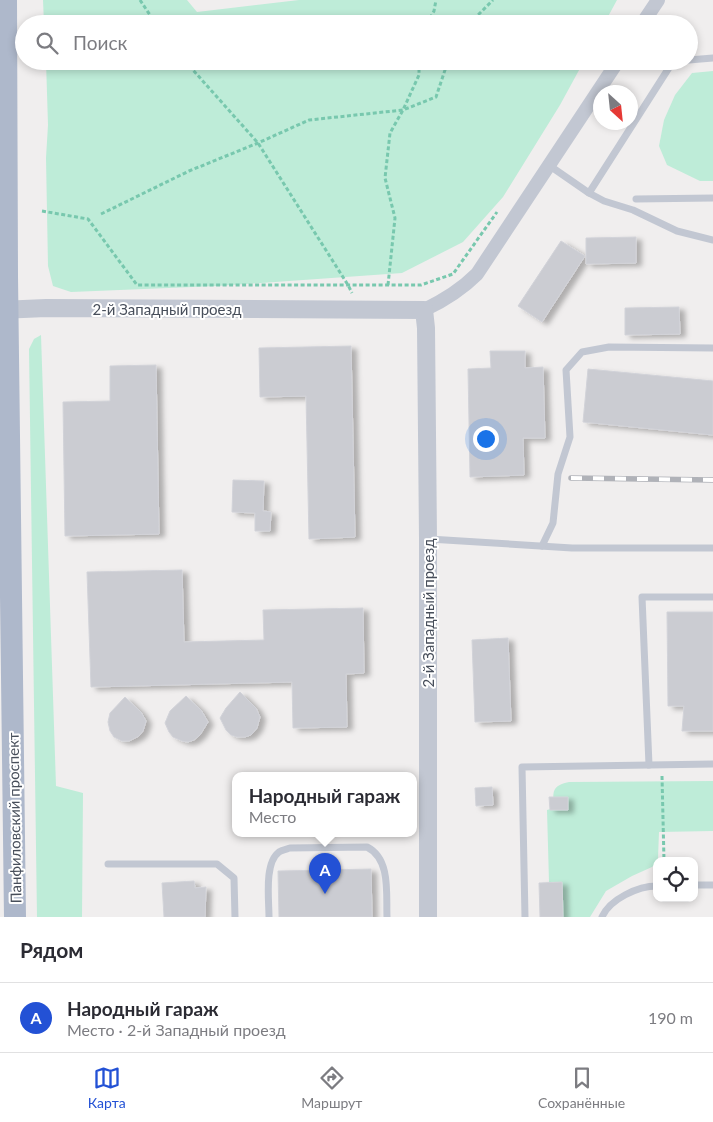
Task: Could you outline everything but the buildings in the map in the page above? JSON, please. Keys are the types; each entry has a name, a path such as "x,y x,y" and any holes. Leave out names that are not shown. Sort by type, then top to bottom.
{"main road":[{"name":"Панфиловский проспект","path":"6,0 4,310 15,917"}],"street":[{"path":"648,15 658,0"},
{"name":"2-й Западный проезд","path":"4,310 46,308 424,310 462,289 477,274 612,70"},
{"name":"2-й Западный проезд","path":"424,310 426,328 428,539 428,917"}],"lane":[{"path":"698,59 713,58"},
{"path":"589,193 663,70"},
{"path":"550,166 589,193 633,210 677,231 713,240"},
{"path":"636,199 713,198"},
{"path":"542,546 553,523 558,474 570,437 566,370 582,352 609,347 713,348"},
{"path":"428,539 572,548 713,548"},
{"path":"649,765 642,597 713,597"},
{"path":"524,917 522,767 713,764"},
{"path":"269,917 271,862 279,852 290,848 367,847 375,851 384,870 387,917"},
{"path":"108,864 217,864 234,878 235,917"},
{"path":"698,885 713,885"},
{"path":"602,917 605,910 625,896 653,886"}],"path":[{"path":"140,0 150,15"},
{"path":"432,15 436,0"},
{"path":"479,15 493,0"},
{"path":"193,70 258,144 348,285 359,310"},
{"path":"388,285 395,218 385,178 390,133 403,110 419,75 419,70"},
{"path":"101,214 189,171 258,144 309,120 403,110 436,97 445,70"},
{"path":"42,211 88,219 137,285 421,285 453,274 499,210"},
{"path":"662,765 664,857"}],"green space":[{"path":"43,0 187,0 197,12 299,0 617,0 609,15 44,15"},
{"path":"46,70 579,70 560,105 503,197 463,242 402,273 217,286 71,292 53,286 48,266 46,158 48,125"},
{"path":"713,71 713,181 700,181 667,165 659,146 664,120 675,95 692,73"},
{"path":"41,335 56,786 83,793 82,917 37,917 29,349 34,339"},
{"path":"713,781 713,831 659,832 658,857 653,857 652,867 606,891 590,917 563,917 562,882 549,882 547,810 554,808 554,791 556,788 569,782"}],"railway":[{"path":"571,478 713,480"}],"place":[{"name":"Народный гараж","path":"325,894"}]}
